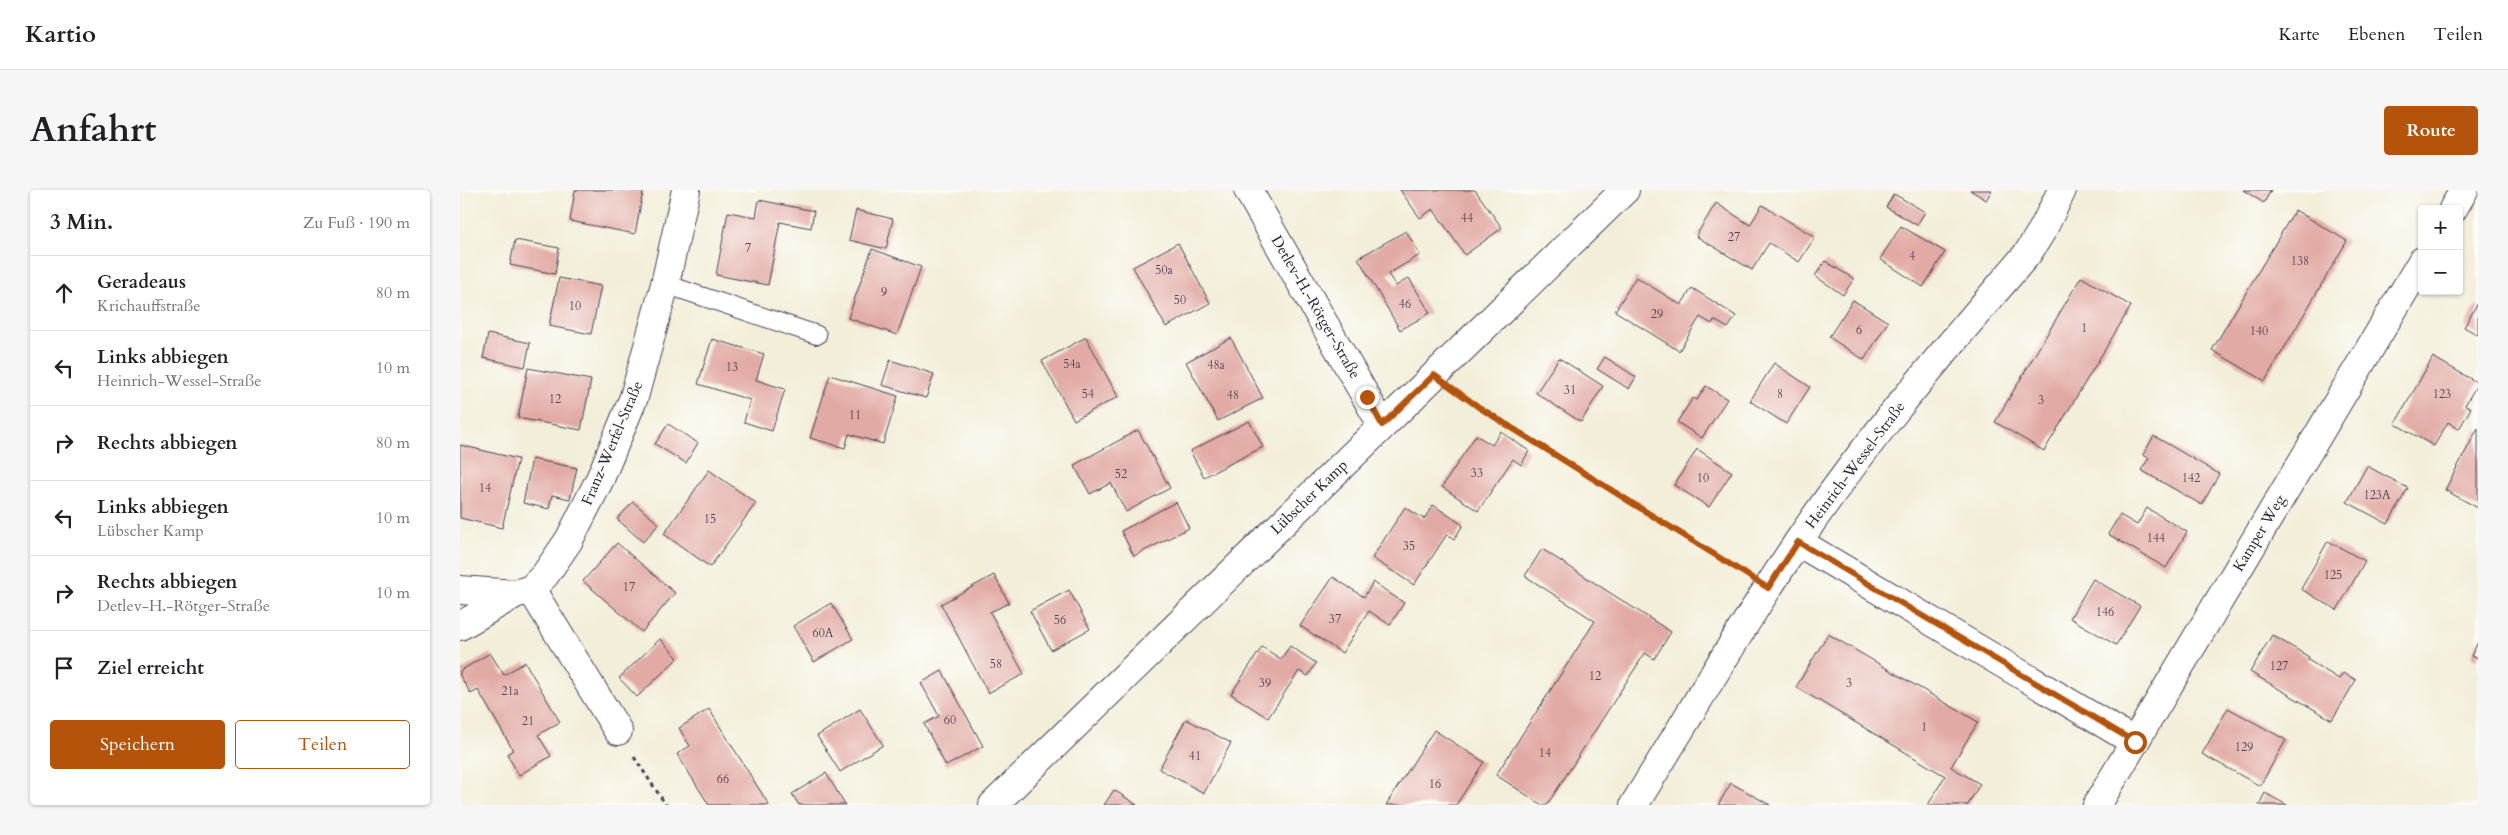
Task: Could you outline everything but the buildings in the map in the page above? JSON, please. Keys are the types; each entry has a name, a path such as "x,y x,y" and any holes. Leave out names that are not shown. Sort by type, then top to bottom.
{"street":[{"name":"Franz-Werfel-Straße","path":"460,626 523,591 545,575 565,546 600,479 634,397 665,284 686,190"},
{"name":"Detlev-H.-Rötger-Straße","path":"1248,190 1382,425"},
{"name":"Lübscher Kamp","path":"994,805 1625,190"},
{"name":"Heinrich-Wessel-Straße","path":"1634,805 1798,542 1896,410 2028,253 2043,229 2062,190"},
{"path":"2455,205 2464,190"},
{"name":"Kamper Weg","path":"2097,805 2418,268"},
{"path":"1798,542 2135,742"},
{"path":"460,590 523,591 618,731"}],"lane":[{"path":"665,284 818,335"}],"path":[{"path":"1434,375 1480,408 1768,588"},
{"path":"618,731 666,805"}],"route":[{"path":"1367,397 1382,425 1434,375 1480,408 1768,588 1798,542 2135,742"}]}
